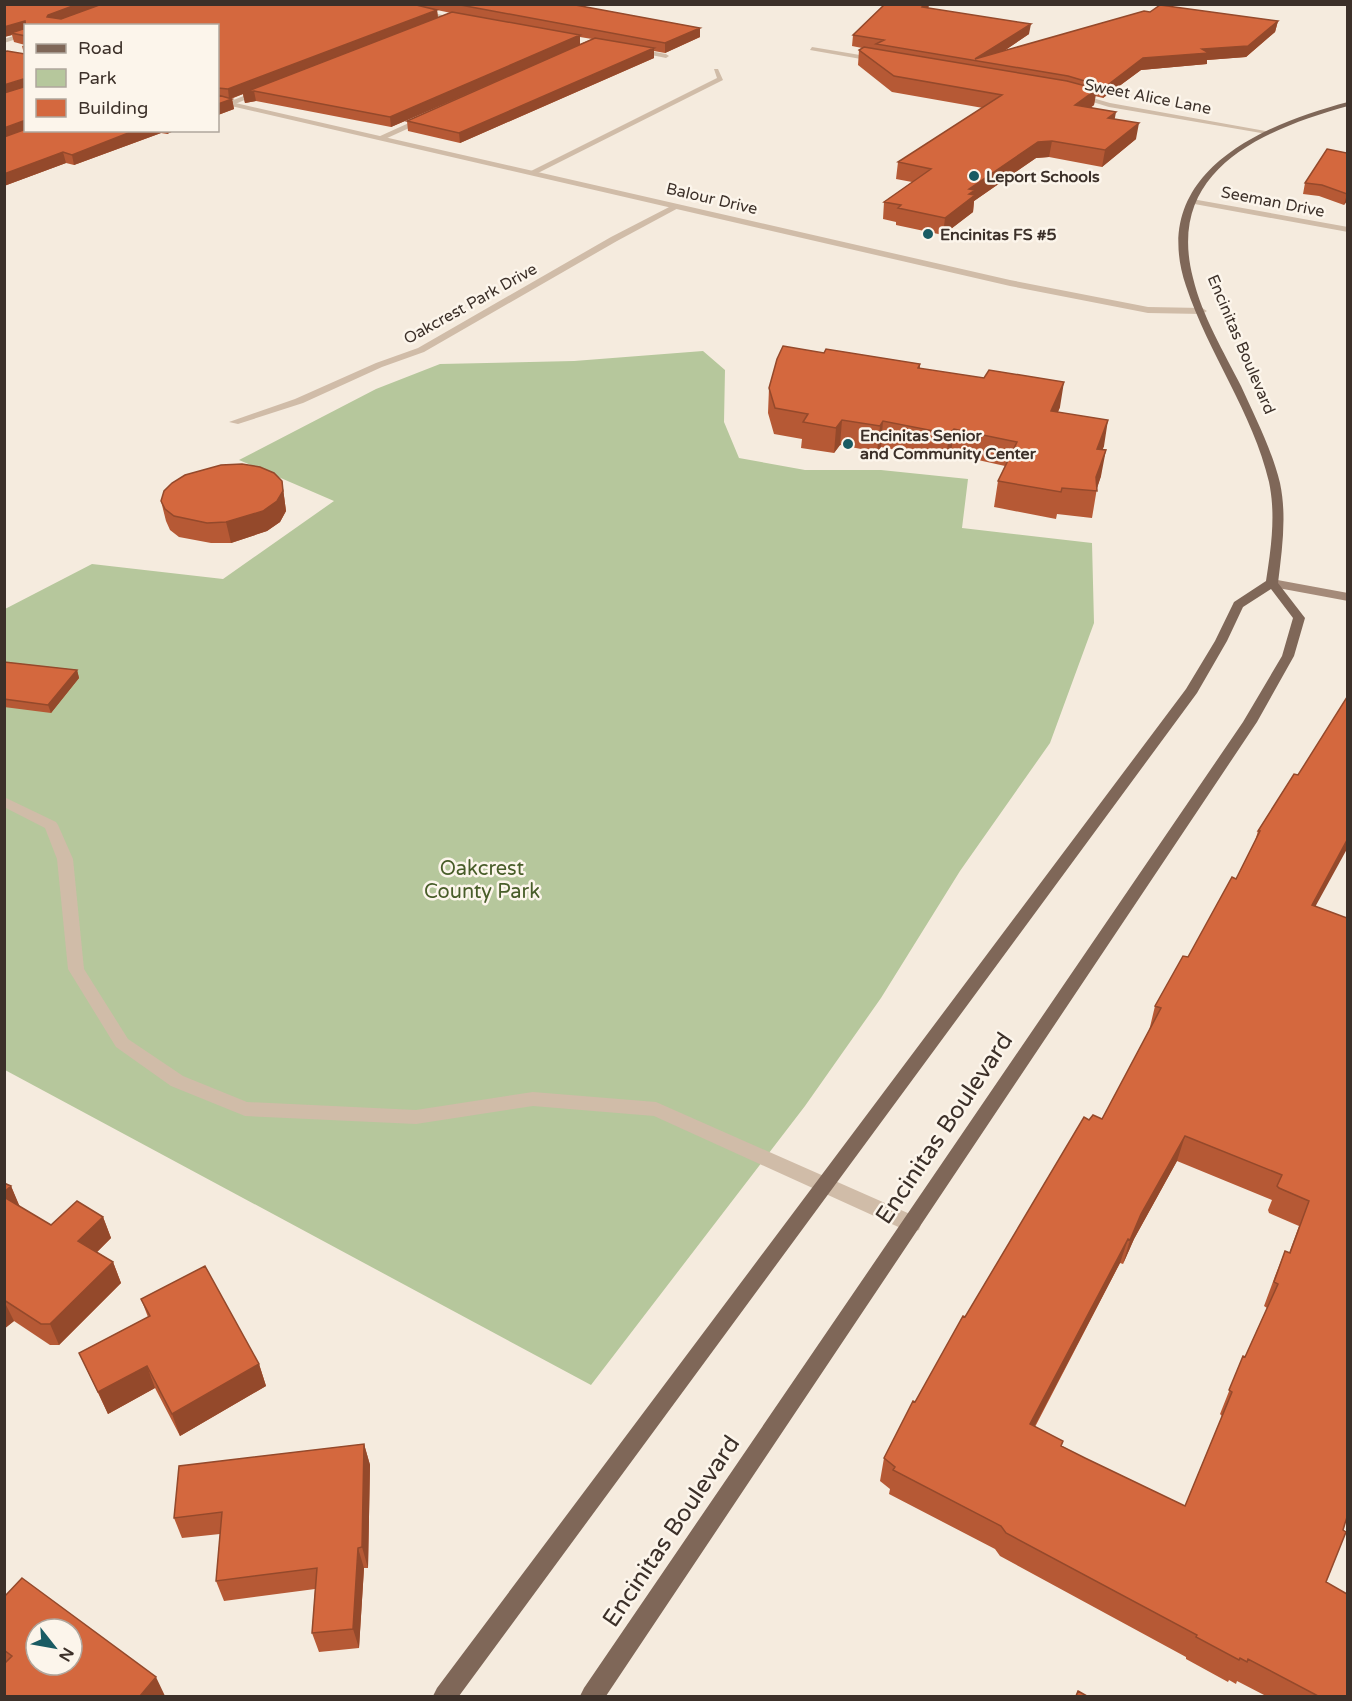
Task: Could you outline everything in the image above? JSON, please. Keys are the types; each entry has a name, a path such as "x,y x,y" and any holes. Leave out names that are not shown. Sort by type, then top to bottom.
{"main road":[{"name":"Encinitas Boulevard","path":"592,1696 1250,722 1288,656 1299,618 1272,583 1280,528 1272,472 1189,279 1183,229 1192,201 1222,161 1267,132 1298,118 1347,104"},
{"path":"445,1696 1192,690 1221,641 1238,605 1272,583 1347,597"}],"street":[{"path":"380,4 474,22"},
{"path":"440,22 452,18"},
{"path":"4,41 24,35"},
{"path":"626,49 666,56"},
{"path":"812,49 887,62"},
{"path":"531,173 721,79 716,69"},
{"path":"230,104 275,86"},
{"name":"Sweet Alice Lane","path":"1066,92 1109,105 1267,132"},
{"name":"Balour Drive","path":"219,101 1010,283 1148,310 1202,311"},
{"path":"382,137 436,114"},
{"name":"Seeman Drive","path":"1192,201 1347,230"},
{"name":"Oakcrest Park Drive","path":"234,422 298,401 379,365 420,350 614,239 678,206"},
{"path":"4,801 51,825 64,859 76,969 122,1044 177,1081 245,1108 416,1117 533,1099 656,1109 912,1224"}],"green space":[{"name":"Oakcrest County Park","path":"703,351 725,370 724,422 739,458 805,470 881,470 968,479 962,528 1092,543 1094,623 1050,743 960,871 881,998 805,1106 591,1385 5,1070 5,609 92,564 223,579 334,501 239,460 376,389 440,364 574,361"}],"building":[{"path":"4,4 78,4 47,17 61,19 102,4 412,4 437,10 228,89 219,88 219,24 26,24 25,21 4,27"},
{"path":"455,4 570,4 700,28 665,43"},
{"path":"885,4 924,4 922,7 1031,24 975,59 1144,11 1150,12 1160,5 1278,21 1248,46 1202,49 1209,53 1143,58 1105,87 1068,76 876,44 884,40 853,35"},
{"path":"452,12 580,35 390,117 254,91 243,93"},
{"path":"24,29 24,36 11,33"},
{"path":"595,38 654,48 459,133 407,121"},
{"path":"864,47 1067,81 1097,89 1075,105 1116,112 1108,118 1139,123 1105,150 1052,141 1038,142 969,189 975,190 969,194 975,195 945,218 898,208 901,205 884,202 931,169 898,162 1002,95 894,76 859,50"},
{"path":"4,52 24,54 24,80 4,85"},
{"path":"24,87 24,121 4,128 4,93"},
{"path":"219,95 232,99 219,104"},
{"path":"24,130 24,132 131,132 72,155 63,152 4,174 4,137"},
{"path":"1327,149 1347,153 1347,194 1322,185 1305,183"},
{"name":"Encinitas Senior and Community Center","path":"783,346 824,353 826,349 920,364 918,368 984,378 989,370 1064,382 1051,411 1108,420 1097,449 1106,450 1096,477 1097,491 1062,488 1061,492 998,481 1017,442 954,429 949,434 883,421 880,426 842,420 836,428 803,422 808,414 775,408 769,388"},
{"path":"242,464 260,467 274,473 282,481 283,491 277,501 263,511 226,522 207,523 174,516 165,509 161,501 164,491 185,475 221,465"},
{"path":"4,662 77,670 48,705 4,699"},
{"path":"1347,697 1347,840 1312,905 1347,918 1347,1517 1343,1530 1346,1532 1326,1582 1347,1594 1347,1696 1318,1696 1248,1659 1247,1662 1240,1658 1239,1660 1196,1637 1197,1635 1006,1533 1001,1526 893,1470 895,1467 884,1458 913,1401 915,1402 963,1316 965,1317 1084,1117 1089,1120 1093,1115 1102,1119 1161,1008 1155,1006 1183,956 1188,957 1232,877 1236,879 1260,831 1258,831 1294,774 1298,775","holes":["1185,1136 1282,1175 1277,1186 1279,1188 1309,1201 1290,1253 1285,1251 1274,1282 1278,1284 1245,1357 1243,1356 1229,1390 1232,1392 1185,1506 1061,1446 1063,1441 1030,1424"]},
{"path":"4,1183 11,1186 4,1192"},
{"path":"4,1197 51,1225 77,1201 103,1217 78,1241 113,1262 50,1324 41,1324 4,1300"},
{"path":"205,1266 259,1364 172,1414 147,1366 98,1392 79,1353 150,1316 141,1299"},
{"path":"364,1444 362,1547 358,1548 353,1629 312,1633 317,1568 216,1581 222,1512 174,1518 179,1466"},
{"path":"22,1578 75,1617 24,1617 24,1677 84,1677 84,1624 156,1677 140,1696 4,1696 4,1664 12,1656 4,1650 4,1597"},
{"path":"1078,1691 1087,1696 1076,1696"}],"place":[{"name":"Leport Schools","path":"974,176"},
{"name":"Encinitas FS #5","path":"928,234"},
{"name":"Encinitas Senior and Community Center","path":"848,444"}]}
